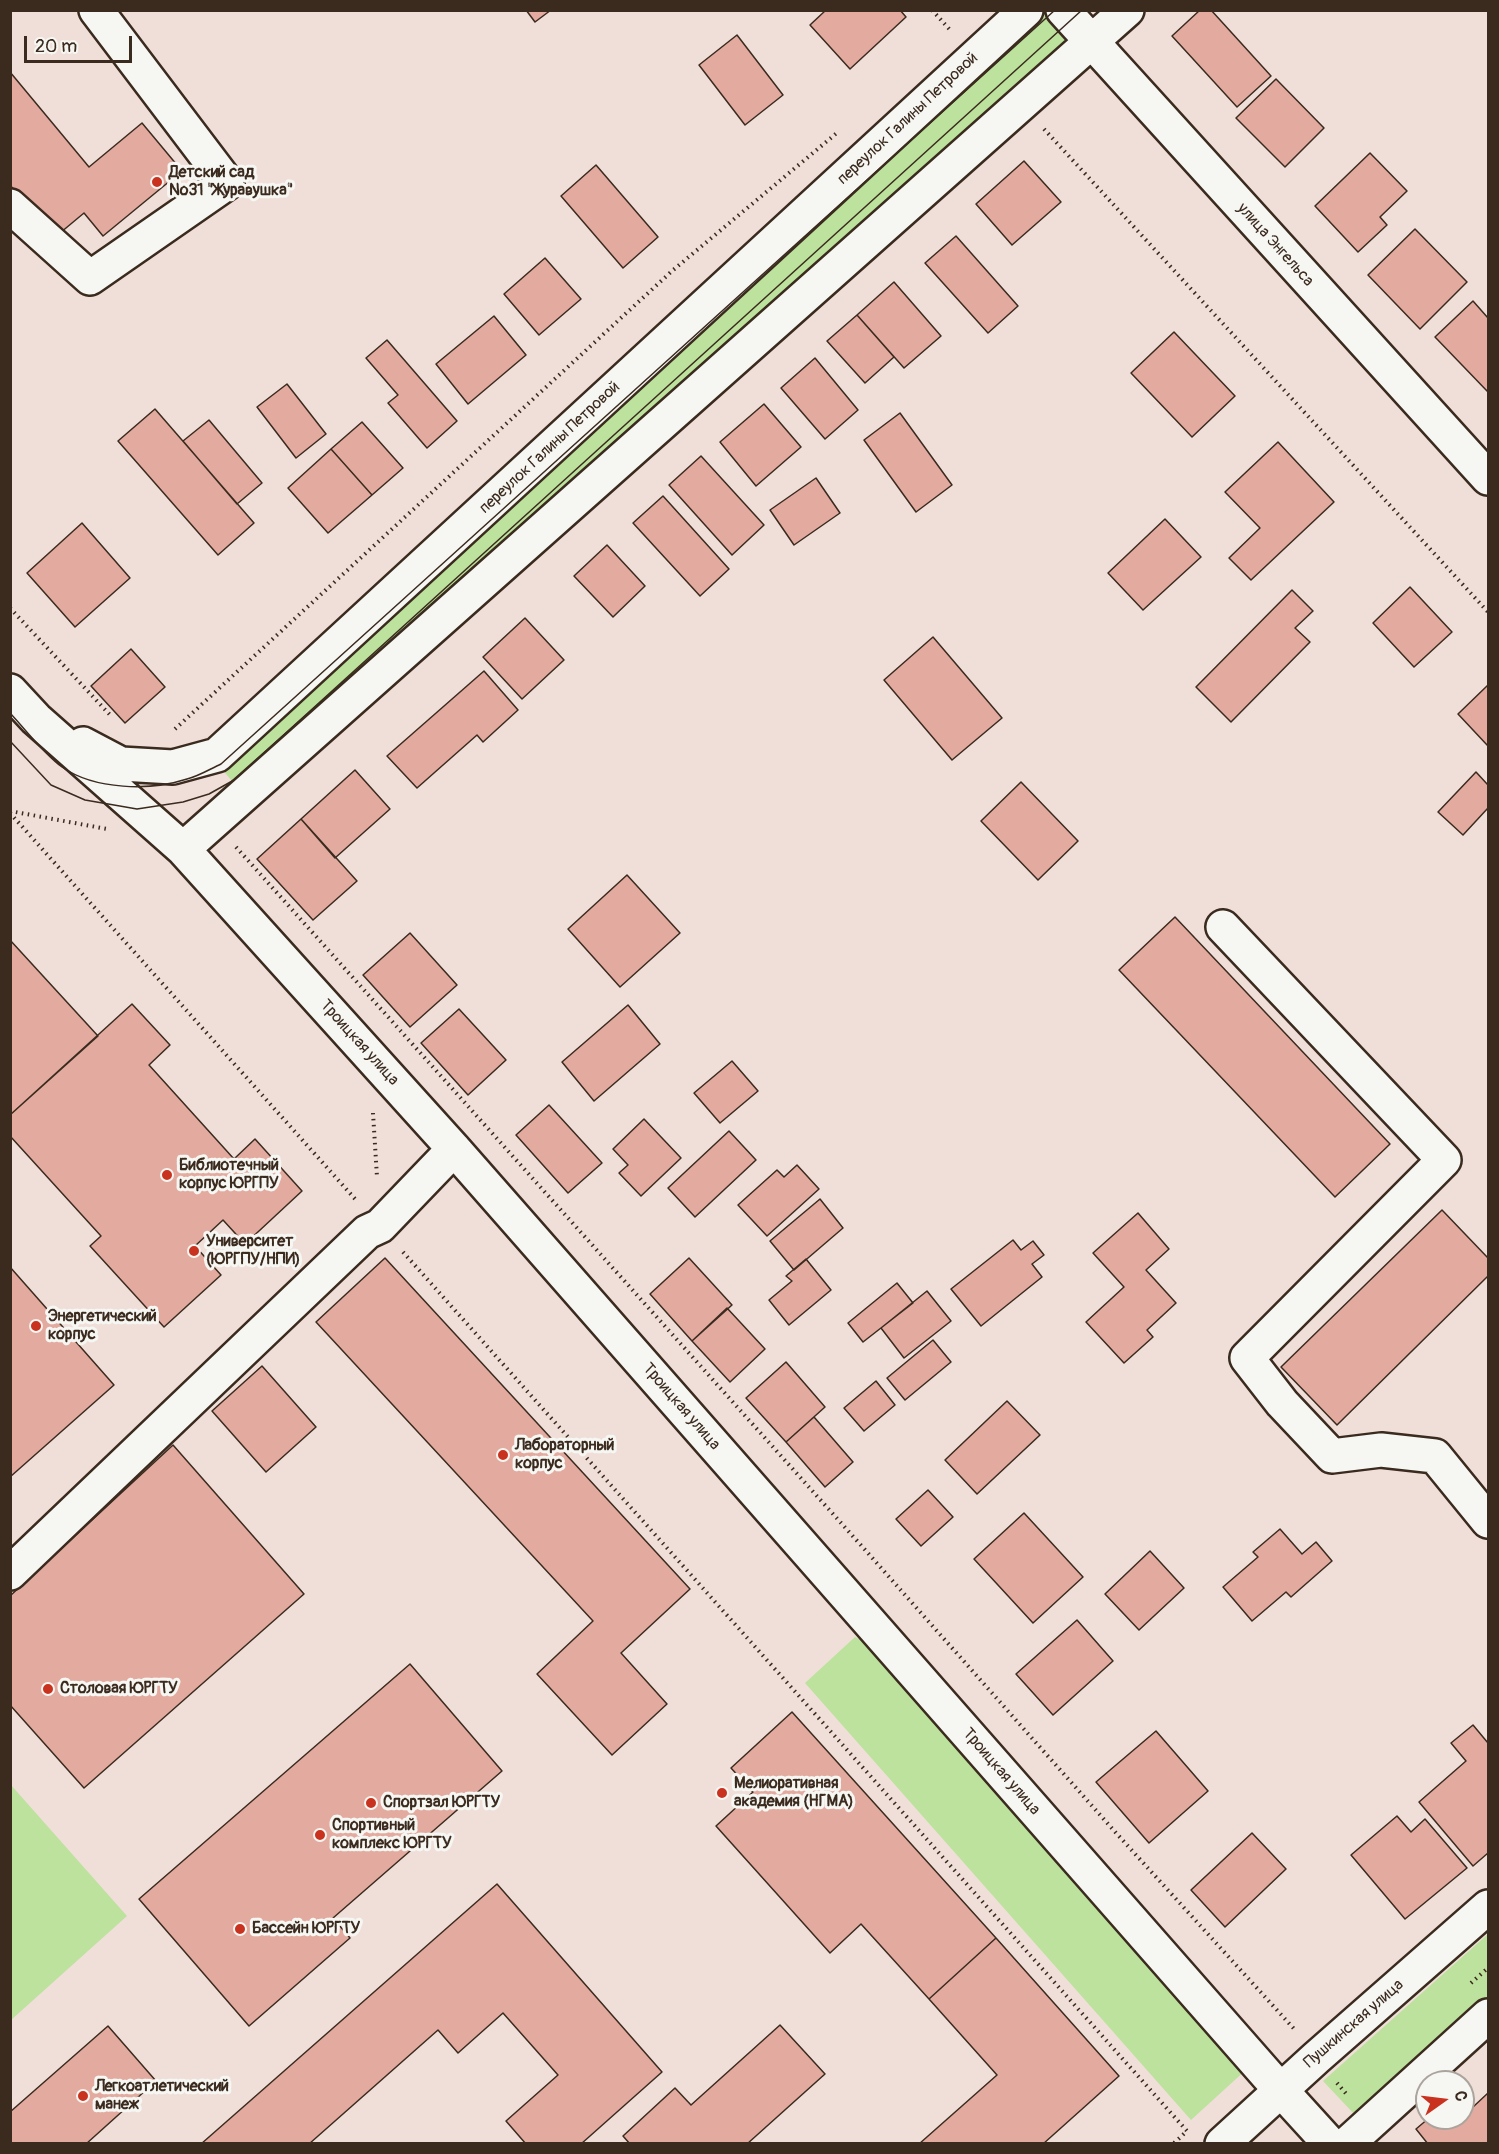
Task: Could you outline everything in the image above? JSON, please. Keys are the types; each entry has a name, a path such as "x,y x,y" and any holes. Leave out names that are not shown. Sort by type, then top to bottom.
{"street":[{"path":"10,206 90,278 226,183 96,10"},
{"name":"переулок Галины Петровой","path":"36,719 121,765 173,767 217,755 1026,10"},
{"name":"улица Энгельса","path":"1063,10 1488,478"},
{"path":"183,849 1127,10"},
{"name":"Троицкая улица","path":"10,691 36,719 183,849 476,1173 1330,2144"},
{"path":"1223,927 1444,1160 1247,1358 1282,1403 1332,1456 1381,1450 1435,1456 1488,1521"},
{"path":"10,1573 367,1232 380,1226 454,1149"},
{"name":"Пушкинская улица","path":"1222,2144 1488,1907"},
{"path":"1347,2144 1488,2016"}],"path":[{"path":"944,40 960,25"},
{"path":"1037,121 1488,612"},
{"path":"173,767 150,752 672,271 843,127"},
{"path":"10,608 113,719"},
{"path":"10,812 113,830"},
{"path":"10,812 1187,2131 1173,2144"},
{"path":"219,818 234,845 1117,1834 1306,2042 1316,2058 1346,2094 1373,2119"},
{"path":"372,1102 380,1226"}],"green space":[{"path":"1044,11 1072,40 237,787 216,762"},
{"path":"855,1637 891,1656 1248,2068 1191,2120 805,1683"},
{"path":"11,1785 127,1916 10,2020"},
{"path":"1488,1934 1488,1998 1356,2116 1323,2081"}],"building":[{"path":"526,10 551,10 535,22"},
{"path":"826,10 900,10 906,17 850,69 810,25"},
{"path":"1200,10 1211,10 1271,76 1237,107 1172,36"},
{"path":"737,35 783,95 745,125 699,65"},
{"path":"10,72 89,167 142,123 182,171 103,236 84,213 54,238 10,185"},
{"path":"1276,79 1324,128 1285,167 1236,118"},
{"path":"1370,153 1407,191 1380,217 1387,225 1358,252 1315,206"},
{"path":"1024,161 1061,202 1012,245 976,204"},
{"path":"596,165 658,237 623,268 561,196"},
{"path":"1415,229 1467,282 1420,329 1368,275"},
{"path":"956,236 1018,306 988,333 925,263"},
{"path":"545,258 581,299 539,335 504,294"},
{"path":"894,282 941,336 904,368 857,315"},
{"path":"1473,301 1488,318 1488,392 1435,337"},
{"path":"857,315 894,357 865,383 827,341"},
{"path":"494,316 526,355 468,404 436,364"},
{"path":"1174,332 1235,396 1192,437 1131,373"},
{"path":"387,340 457,421 427,448 388,403 398,395 366,358"},
{"path":"815,358 858,410 825,439 781,388"},
{"path":"287,384 326,434 296,458 257,407"},
{"path":"764,404 801,447 756,486 720,442"},
{"path":"155,409 254,523 218,555 118,441"},
{"path":"900,413 952,485 916,512 864,440"},
{"path":"209,420 262,483 237,504 183,441"},
{"path":"362,422 403,468 372,495 331,449"},
{"path":"1278,442 1334,502 1251,580 1229,558 1260,528 1225,492"},
{"path":"331,449 372,495 328,533 288,488"},
{"path":"701,456 764,525 732,555 669,485"},
{"path":"816,478 840,513 794,545 770,510"},
{"path":"663,496 729,569 700,596 633,523"},
{"path":"1165,519 1201,557 1143,610 1108,573"},
{"path":"82,523 130,578 75,627 27,573"},
{"path":"607,545 645,586 613,617 574,576"},
{"path":"1410,587 1452,632 1414,667 1373,623"},
{"path":"1292,590 1313,611 1295,628 1310,642 1231,722 1196,687"},
{"path":"525,618 564,660 522,699 483,657"},
{"path":"933,637 1002,718 952,760 884,680"},
{"path":"131,649 165,687 125,723 91,686"},
{"path":"484,671 518,710 483,742 477,735 417,788 387,756"},
{"path":"1488,685 1488,746 1458,714"},
{"path":"355,770 390,809 335,858 301,819"},
{"path":"1476,772 1488,785 1488,808 1463,835 1438,812"},
{"path":"1021,782 1078,841 1038,880 981,821"},
{"path":"301,819 357,881 313,920 257,859"},
{"path":"627,875 680,933 620,987 568,929"},
{"path":"1175,917 1390,1144 1335,1197 1119,970"},
{"path":"410,933 457,985 410,1027 363,975"},
{"path":"10,940 98,1036 10,1115"},
{"name":"Библиотечный корпус ЮРГПУ","path":"132,1004 170,1045 149,1065 234,1159 255,1139 302,1191 245,1244 223,1220 195,1246 221,1275 164,1327 90,1246 101,1236 10,1136 10,1115"},
{"path":"628,1005 660,1044 594,1101 562,1062"},
{"path":"459,1009 506,1060 468,1095 421,1043"},
{"path":"732,1061 758,1091 720,1123 694,1093"},
{"path":"549,1105 602,1163 568,1193 516,1135"},
{"path":"644,1119 681,1158 641,1196 619,1173 628,1165 613,1149"},
{"path":"729,1131 756,1160 695,1217 668,1188"},
{"path":"797,1165 819,1189 767,1236 738,1205 777,1170 784,1177"},
{"path":"820,1199 843,1228 794,1270 770,1241"},
{"path":"1442,1210 1488,1258 1488,1276 1337,1425 1281,1367"},
{"path":"1138,1213 1169,1249 1146,1270 1176,1303 1147,1330 1153,1337 1124,1363 1086,1322 1124,1287 1093,1253"},
{"path":"1013,1240 1021,1250 1033,1241 1044,1255 1032,1264 1042,1277 981,1326 951,1289"},
{"name":"Лабораторный корпус","path":"385,1258 690,1589 621,1653 667,1704 612,1755 537,1674 593,1621 316,1322"},
{"path":"689,1258 732,1305 692,1341 650,1294"},
{"path":"806,1259 831,1290 789,1325 769,1300 792,1281 786,1276"},
{"name":"Энергетический корпус","path":"10,1267 114,1385 10,1477"},
{"path":"897,1283 913,1303 863,1342 848,1323"},
{"path":"927,1291 951,1321 904,1358 881,1328"},
{"path":"727,1308 765,1349 730,1382 692,1341"},
{"path":"933,1340 951,1362 905,1400 887,1378"},
{"path":"786,1362 825,1407 786,1442 746,1398"},
{"path":"262,1366 316,1427 266,1472 212,1411"},
{"path":"876,1381 895,1405 864,1431 844,1408"},
{"path":"1007,1401 1040,1435 977,1494 945,1460"},
{"path":"814,1417 853,1462 825,1487 786,1442"},
{"path":"173,1445 304,1594 84,1788 10,1705 10,1596"},
{"path":"928,1490 953,1517 921,1546 896,1519"},
{"path":"1024,1513 1083,1577 1033,1623 974,1559"},
{"path":"1280,1529 1302,1554 1316,1542 1332,1561 1291,1597 1286,1592 1252,1621 1223,1587 1258,1557 1253,1552"},
{"path":"1150,1551 1184,1588 1139,1630 1105,1594"},
{"path":"1077,1620 1113,1661 1053,1715 1016,1674"},
{"name":"Спортивный комплекс ЮРГТУ","path":"410,1664 502,1771 333,1918 350,1938 249,2026 139,1899"},
{"path":"792,1712 996,1938 929,1999 861,1924 830,1953 716,1826 753,1792 731,1768"},
{"path":"1473,1725 1488,1743 1488,1853 1473,1866 1419,1802 1466,1761 1451,1743"},
{"path":"1156,1731 1208,1791 1149,1843 1096,1782"},
{"path":"1397,1816 1411,1832 1425,1819 1467,1868 1405,1919 1351,1855"},
{"path":"1252,1833 1286,1869 1225,1927 1191,1890"},
{"path":"497,1884 662,2072 581,2144 526,2144 506,2121 558,2075 503,2013 458,2053 438,2030 309,2144 201,2144"},
{"path":"996,1938 1119,2076 1043,2144 919,2144 997,2075 929,1999"},
{"path":"780,2025 825,2074 747,2144 630,2144 623,2136 675,2088 691,2105"},
{"name":"Легкоатлетический манеж","path":"108,2026 156,2081 86,2144 10,2144 10,2112"},
{"path":"1488,2093 1488,2144 1428,2144 1417,2130 1475,2130 1475,2105"}],"tram line":[{"path":"10,713 55,762 75,775 106,784 140,787 172,783 191,778 221,764 1055,10"},
{"path":"10,741 51,785 85,800 137,809 183,802 209,794 234,780 1082,10"}],"place":[{"name":"Детский сад №31 \"Журавушка\"","path":"157,182"},
{"name":"Библиотечный корпус ЮРГПУ","path":"167,1175"},
{"name":"Университет (ЮРГПУ/НПИ)","path":"194,1251"},
{"name":"Энергетический корпус","path":"36,1326"},
{"name":"Лабораторный корпус","path":"503,1455"},
{"name":"Столовая ЮРГТУ","path":"48,1689"},
{"name":"Мелиоративная академия (НГМА)","path":"722,1793"},
{"name":"Спортзал ЮРГТУ","path":"371,1803"},
{"name":"Спортивный комплекс ЮРГТУ","path":"320,1835"},
{"name":"Бассейн ЮРГТУ","path":"240,1929"},
{"name":"Легкоатлетический манеж","path":"83,2096"}]}
